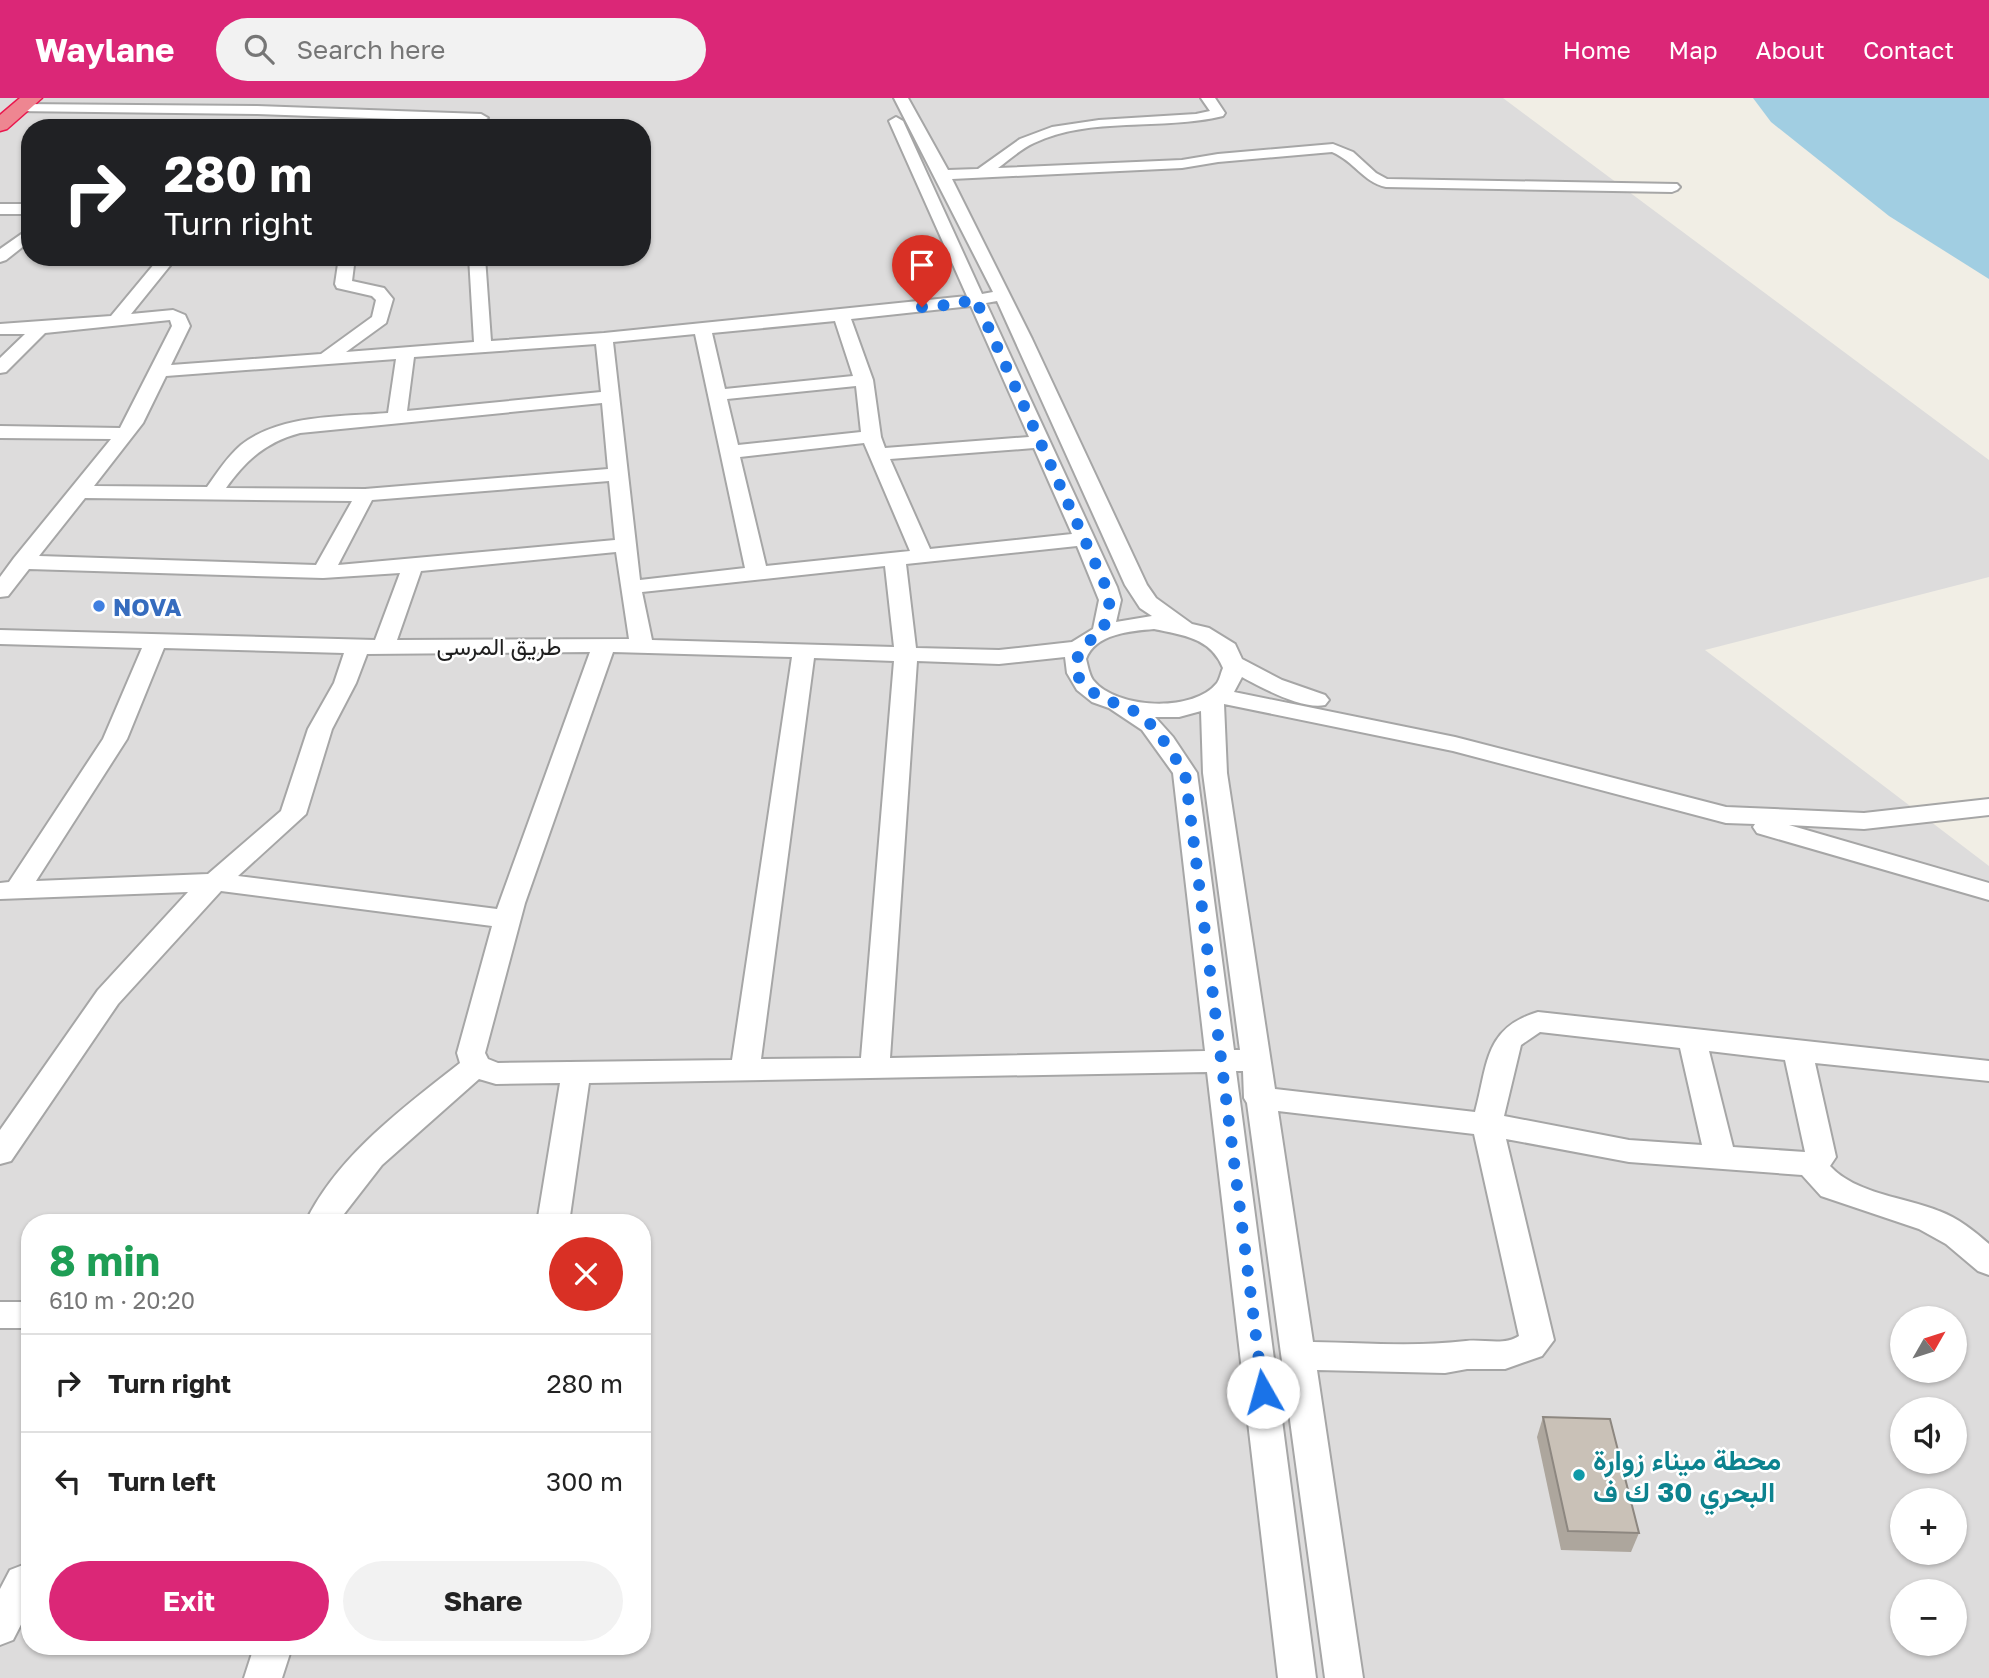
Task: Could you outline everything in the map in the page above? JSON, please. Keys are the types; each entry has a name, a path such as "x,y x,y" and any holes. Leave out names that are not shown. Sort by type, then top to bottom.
{"highway":[{"path":"0,107 21,101"},
{"path":"0,125 21,101"}],"street":[{"path":"248,119 269,98"},
{"path":"884,98 1110,600 1103,631"},
{"path":"901,98 944,175 1053,401 1136,585 1148,603 1182,626 1217,641 1229,652 1235,664 1235,675 1230,686 1216,698 1173,710 1151,711 1119,705"},
{"path":"982,173 1032,139 1061,131 1218,113 1208,98"},
{"path":"21,101 480,118"},
{"path":"146,119 156,108"},
{"path":"364,119 368,114"},
{"path":"944,175 1182,164 1218,158 1334,148 1346,152 1372,180 1386,183 1672,187"},
{"path":"0,209 21,209"},
{"path":"0,257 21,240"},
{"path":"116,321 162,266"},
{"path":"326,359 380,319 385,299 378,292 343,284 346,266"},
{"path":"478,266 483,347"},
{"path":"161,371 604,338 958,304 975,298 1001,295"},
{"path":"0,329 40,328 173,315 180,318 181,326 134,422 11,569 0,591"},
{"path":"841,315 864,380 875,445 922,555"},
{"path":"0,368 40,328"},
{"path":"702,328 757,573"},
{"path":"604,338 630,587 642,646"},
{"path":"397,418 406,353"},
{"path":"717,395 864,380"},
{"path":"212,494 238,457 253,443 266,436 299,427 610,397"},
{"path":"0,432 125,434"},
{"path":"730,452 875,445 1040,442"},
{"path":"78,492 365,495 618,474"},
{"path":"323,572 365,495"},
{"path":"630,587 1084,539"},
{"path":"11,569 323,572 626,545"},
{"path":"875,1069 906,656 895,559"},
{"path":"0,1153 108,997 198,897 293,814 320,729 345,683 371,646 413,565"},
{"path":"1182,626 1154,622 1127,624 1103,631 1087,641 1077,653 1075,667 1079,677 1097,695 1140,714 1153,726 1185,773 1297,1678"},
{"name":"طريق المرسى","path":"0,637 371,646 604,645 999,657 1082,648"},
{"path":"9,890 115,739 156,641"},
{"path":"475,1066 471,1053 507,919 604,645"},
{"path":"745,1069 804,651"},
{"name":"طريق المرسى","path":"999,657 1051,665 1079,677"},
{"path":"1235,664 1298,694 1455,744 1726,815 1989,892"},
{"path":"1216,698 1455,744"},
{"path":"1216,698 1215,773 1259,1098 1344,1678"},
{"path":"1726,815 1864,821 1989,807"},
{"path":"9,890 216,881 507,919"},
{"path":"1297,1356 1445,1359 1464,1355 1514,1354 1525,1351 1538,1340 1487,1124 1507,1045 1513,1034 1525,1026 1538,1022 1989,1071"},
{"path":"1692,1039 1720,1158"},
{"path":"1259,1098 1487,1124 1629,1151 1810,1164 1821,1157 1798,1051"},
{"path":"475,1066 496,1074 1254,1060"},
{"path":"328,1214 365,1165 406,1123 475,1066"},
{"path":"554,1214 576,1072"},
{"path":"1810,1164 1832,1188 1930,1220 1957,1235 1989,1262"},
{"path":"0,1315 21,1315"},
{"path":"0,1627 18,1582"},
{"path":"263,1678 270,1655"}],"shaded area":[{"path":"0,98 1503,98 1989,460 1989,577 1705,650 1989,866 1989,1678 0,1678"}],"water":[{"path":"1753,98 1989,98 1989,279 1889,216 1771,122"}],"building":[{"name":"محطة ميناء زوارة البحري 30 ك ف","path":"1543,1417 1610,1419 1639,1533 1568,1531"}],"place":[{"name":"NOVA","path":"99,606"},
{"name":"محطة ميناء زوارة البحري 30 ك ف","path":"1579,1475"}],"route":[{"path":"922,307 958,304 975,298 1110,600 1103,631 1087,641 1077,653 1075,667 1079,677 1097,695 1140,714 1153,726 1185,773 1263,1392"}]}
